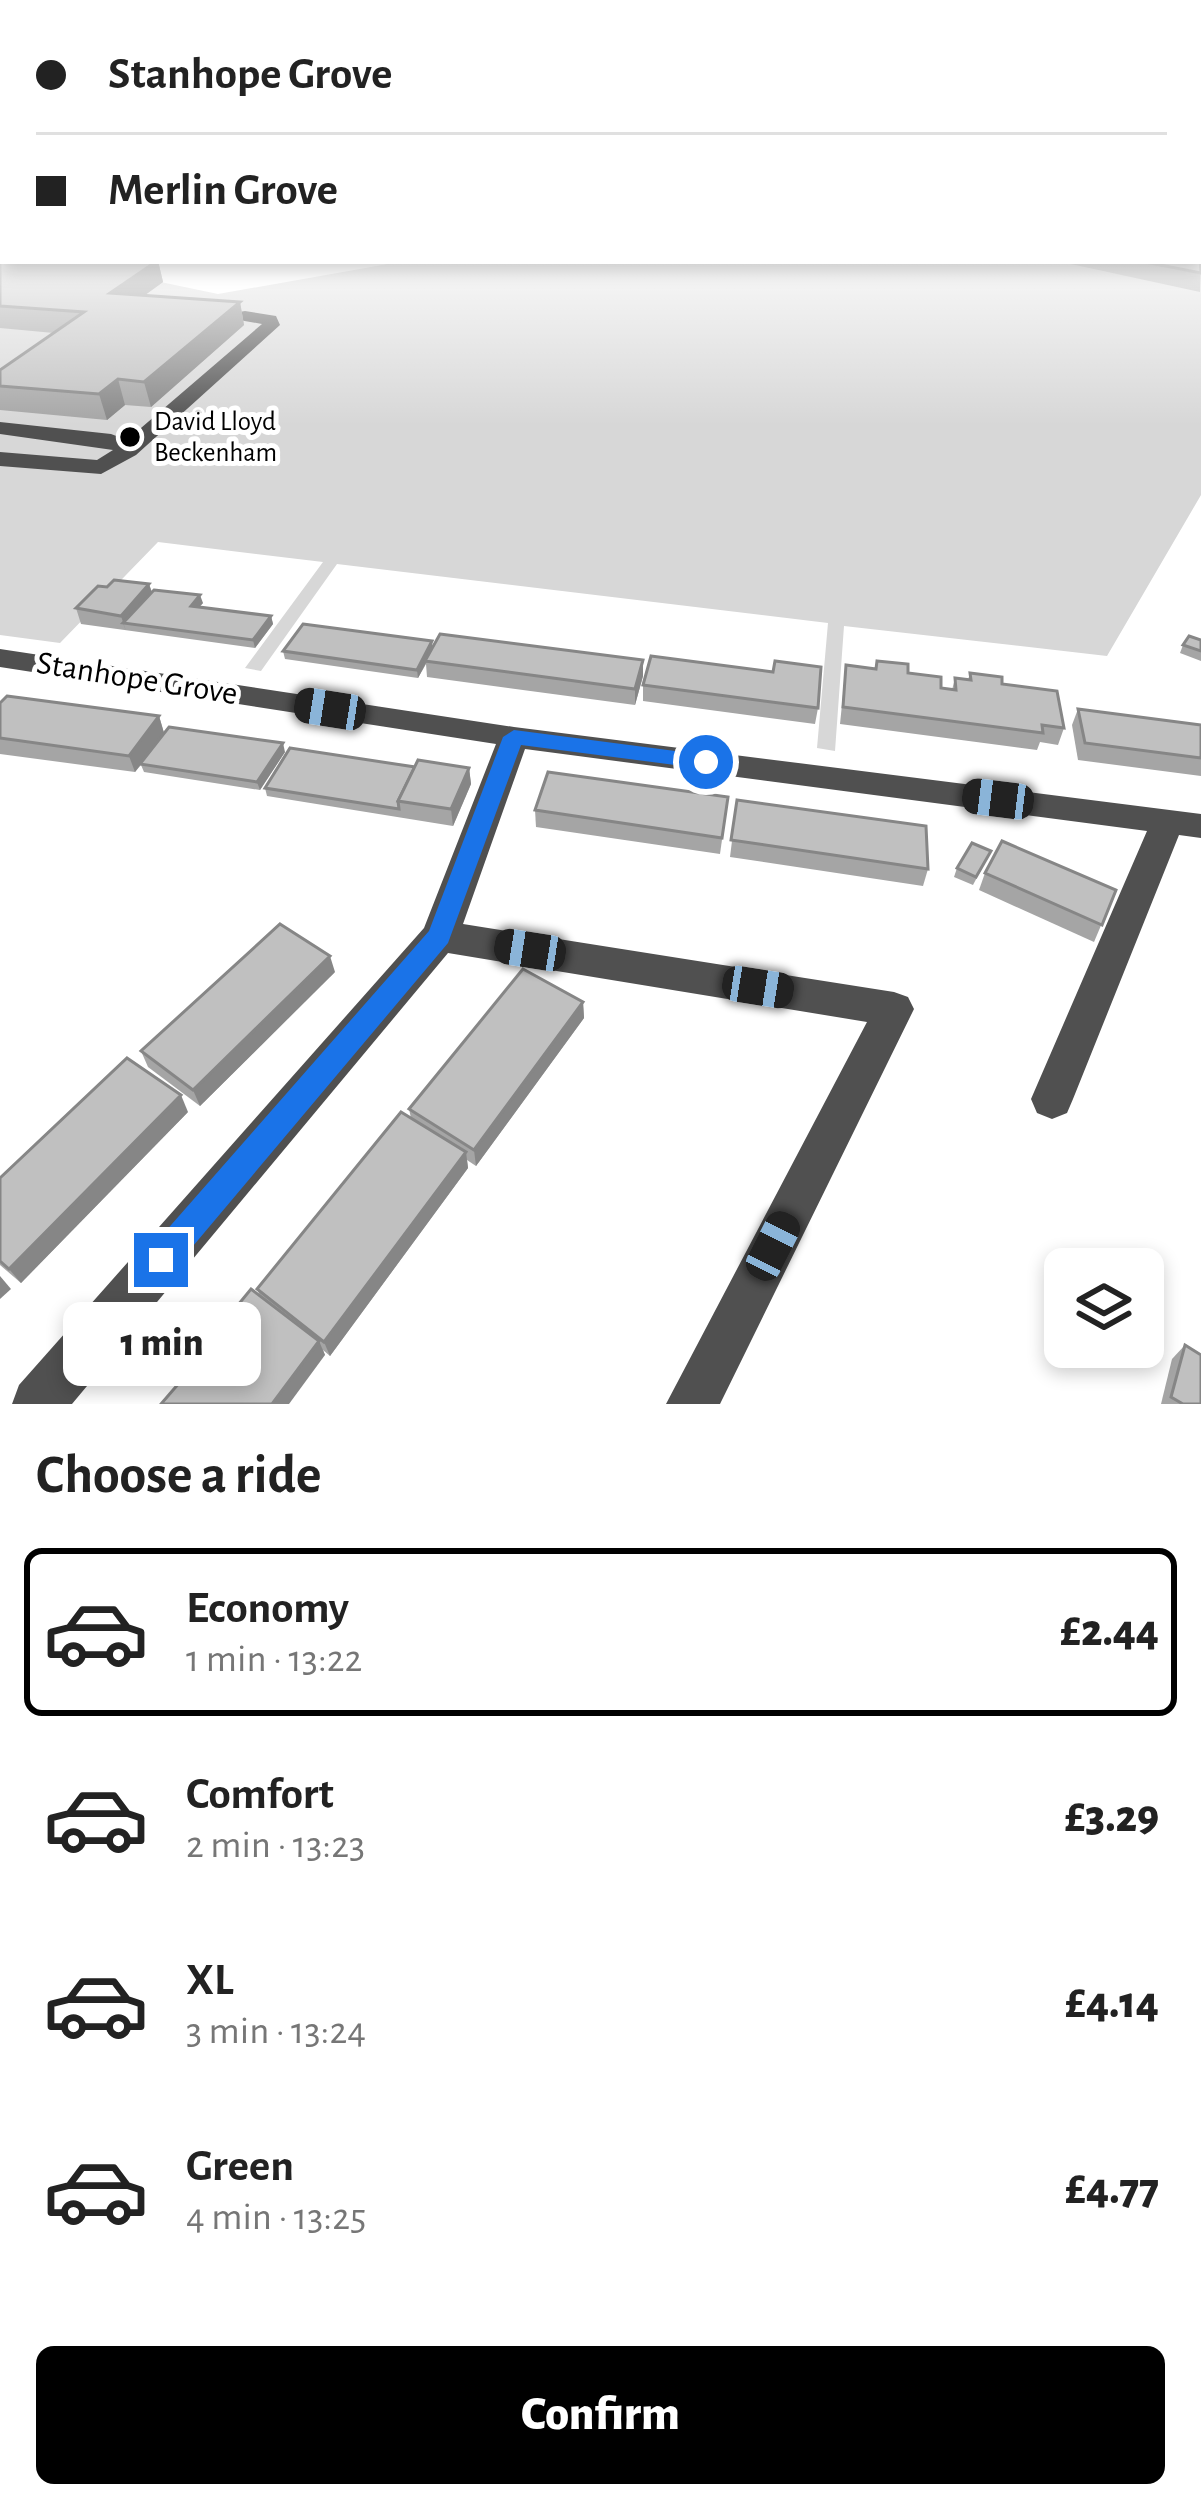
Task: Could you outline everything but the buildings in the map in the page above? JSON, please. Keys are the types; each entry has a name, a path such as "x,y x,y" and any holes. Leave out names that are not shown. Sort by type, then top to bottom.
{"street":[{"path":"0,459 101,467 128,450 271,325 270,320 245,316"},
{"path":"0,428 111,440 128,450"},
{"name":"Stanhope Grove","path":"4,663 514,737 1184,824"},
{"path":"38,1404 440,936 514,737"},
{"path":"1052,1099 1184,824"},
{"path":"440,936 893,1009 692,1404"}],"shaded area":[{"path":"0,295 1201,295 1201,495 1107,656 844,626 835,751 817,748 828,623 337,564 261,671 245,668 323,562 158,542 60,643 0,635"}],"place":[{"name":"David Lloyd Beckenham","path":"130,437"}],"route":[{"path":"161,1260 440,936 514,737 706,762"}]}
